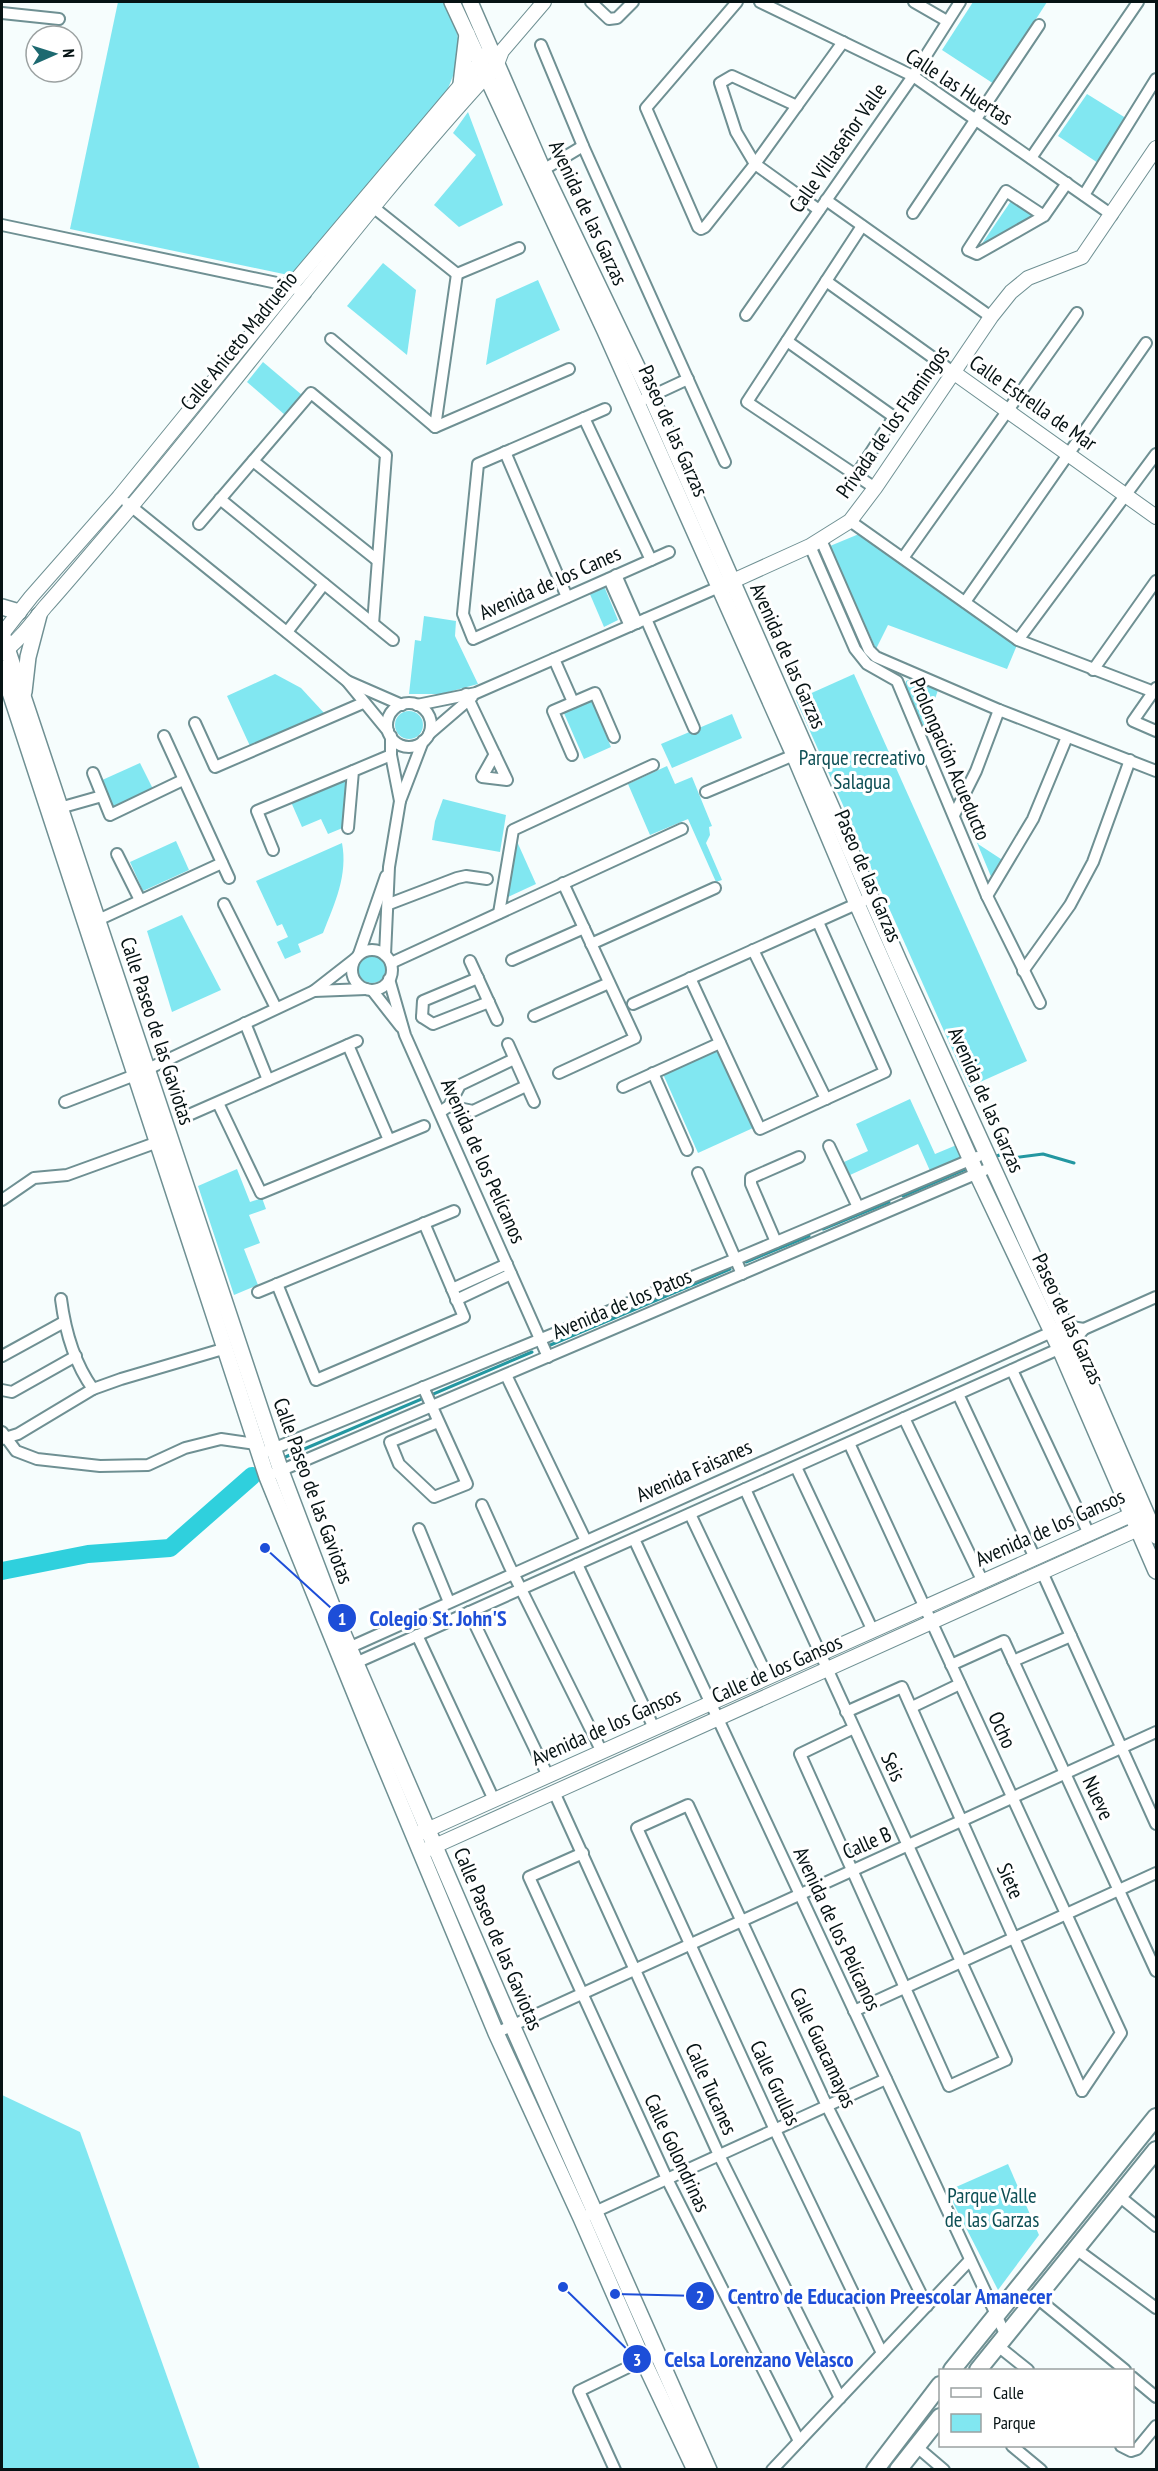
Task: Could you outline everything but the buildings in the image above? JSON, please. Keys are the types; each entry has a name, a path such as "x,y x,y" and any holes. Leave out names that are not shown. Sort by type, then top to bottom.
{"main road":[{"name":"Paseo de las Garzas","path":"452,2 467,34 491,60"},
{"name":"Paseo de las Garzas","path":"470,2 491,60 644,400"},
{"path":"461,84 467,34"},
{"name":"Avenida de las Garzas","path":"491,60 543,170 725,584 871,897 978,1162 992,1167 1058,1329 1144,1522"},
{"name":"Paseo de las Garzas","path":"725,584 857,904 1058,1329"},
{"path":"2,607 19,612"},
{"path":"23,698 28,657 39,615"},
{"name":"Calle Paseo de las Gaviotas","path":"2,634 5,651 23,698 54,810 141,1072 273,1448 274,1474"},
{"name":"Calle Paseo de las Gaviotas","path":"2,668 54,810 98,920 141,1072 158,1142 257,1450 274,1474 350,1665 372,1738 428,1849 496,2033 643,2360 695,2469"},
{"path":"1144,1522 1156,1571"},
{"name":"Calle Paseo de las Gaviotas","path":"428,1849 512,2025 709,2469"},
{"path":"953,2369 1156,2117"},
{"path":"979,2369 1156,2150"},
{"path":"874,2469 939,2386"},
{"path":"898,2469 939,2418"}],"street":[{"name":"Calle Aniceto Madrueño","path":"2,634 119,497 291,286 368,203 544,2"},
{"path":"591,2 609,19 617,18 633,2"},
{"path":"737,2 646,108 698,227 701,229 755,164 843,42"},
{"name":"Calle las Huertas","path":"760,2 776,5 843,42 913,75 1112,215"},
{"path":"914,2 947,21"},
{"name":"Calle Villaseñor Valle","path":"746,315 913,75 960,2"},
{"path":"1031,158 1138,2"},
{"path":"2,13 59,19"},
{"path":"913,213 1039,25"},
{"path":"541,45 583,146 725,462"},
{"name":"Calle Aniceto Madrueño","path":"5,651 39,615 131,507 305,294 368,203 461,84 491,60"},
{"path":"797,106 732,76 720,83 736,132 755,164 822,205 862,226 991,317"},
{"path":"1084,195 1156,79"},
{"path":"543,170 583,146"},
{"path":"1112,215 1156,150"},
{"path":"1044,216 1006,191 969,250 977,254 1044,216 1067,183"},
{"path":"368,203 457,274"},
{"name":"Privada de los Flamingos","path":"725,584 815,543 850,521 875,488 991,317 1011,292 1028,278 1082,257 1112,215"},
{"path":"2,225 291,286 305,294"},
{"path":"862,226 747,402 875,488"},
{"path":"457,274 519,248"},
{"path":"435,427 457,274"},
{"name":"Calle Estrella de Mar","path":"826,281 1156,517"},
{"path":"903,558 1077,313"},
{"path":"331,339 435,427"},
{"path":"787,341 894,417 856,475"},
{"path":"965,602 1146,343"},
{"path":"435,427 569,369"},
{"path":"644,400 688,378"},
{"path":"199,524 311,393 386,455 373,624"},
{"name":"Avenida de los Canes","path":"605,409 478,464 463,614 473,639 669,552"},
{"path":"584,418 651,560"},
{"path":"505,452 567,597"},
{"path":"1018,640 1156,454"},
{"path":"253,461 377,560"},
{"path":"119,497 347,681 389,734 406,747 418,745 470,696"},
{"path":"220,499 393,640"},
{"path":"850,521 1018,640 1093,670 1155,690 1133,721 1156,731"},
{"name":"Prolongación Acueducto","path":"815,543 858,624 869,650 897,681 987,896 1040,1003"},
{"name":"Prolongación Acueducto","path":"815,543 846,629 855,649 867,664 882,666 1156,771"},
{"path":"612,577 694,728"},
{"path":"1093,670 1156,581"},
{"path":"287,632 324,584"},
{"path":"347,681 402,705 417,705 470,696 725,584"},
{"path":"846,629 858,624"},
{"path":"551,660 570,703"},
{"path":"572,755 553,711 570,703 595,693 614,737"},
{"path":"470,696 495,754"},
{"path":"195,723 215,766 363,703"},
{"path":"400,801 391,755 389,718 396,708 402,705"},
{"path":"314,991 369,989 381,987 389,979 389,867 400,801 426,737 430,720 428,714 417,705"},
{"path":"954,815 976,771 999,710"},
{"path":"164,736 229,878"},
{"path":"987,896 1033,819 1067,737"},
{"path":"705,792 794,754"},
{"path":"273,850 257,812 391,755"},
{"path":"1023,971 1070,905 1094,862 1130,760"},
{"path":"499,913 513,830 653,765"},
{"path":"348,828 353,771"},
{"path":"93,773 110,815 183,780"},
{"path":"54,810 102,796"},
{"path":"388,959 499,913 682,829"},
{"path":"117,854 140,900"},
{"path":"98,920 222,863"},
{"path":"389,867 352,970 353,976 360,986 369,989 403,1029 422,1017"},
{"path":"389,904 457,878 466,876 487,879"},
{"path":"559,1073 635,1038 563,884"},
{"path":"591,944 715,888"},
{"path":"633,1004 871,897"},
{"path":"224,904 276,1008"},
{"path":"690,978 760,1129 885,1072 818,922"},
{"path":"512,960 584,928"},
{"path":"65,1102 141,1072 314,991 357,957 372,950 388,959"},
{"path":"753,950 826,1100"},
{"path":"470,961 497,1020"},
{"path":"422,1017 423,1002 478,978"},
{"name":"Avenida de los Pelícanos","path":"389,979 403,1029 444,1109 509,1269 548,1357"},
{"path":"534,1016 609,983"},
{"path":"422,1017 433,1024 489,1002"},
{"path":"245,1023 268,1080"},
{"path":"191,1114 352,1043 389,1140"},
{"path":"623,1088 720,1043"},
{"path":"508,1044 534,1102"},
{"path":"514,1059 460,1085 444,1109 473,1111 526,1086"},
{"path":"652,1073 687,1150"},
{"path":"218,1102 261,1193 424,1126"},
{"path":"2,1200 34,1178 67,1175 158,1142"},
{"path":"829,1146 858,1207"},
{"path":"777,1242 751,1184 751,1178 799,1157"},
{"name":"Avenida de los Patos","path":"257,1450 273,1448 858,1207 978,1162"},
{"name":"Avenida de los Patos","path":"274,1474 741,1274 978,1162"},
{"path":"698,1173 741,1274"},
{"path":"258,1292 454,1211"},
{"path":"277,1284 316,1380 464,1317 424,1223"},
{"path":"454,1294 509,1269"},
{"path":"1066,1346 1084,1329 1156,1298"},
{"path":"61,1299 64,1322 76,1356 84,1377 93,1389"},
{"path":"2,1356 64,1322"},
{"path":"1058,1329 1084,1329"},
{"name":"Avenida Faisanes","path":"344,1650 1058,1329"},
{"name":"Avenida Faisanes","path":"350,1665 1066,1346"},
{"path":"2,1436 18,1434 93,1389 121,1378 223,1349"},
{"path":"2,1390 12,1392 76,1356"},
{"path":"1012,1370 1089,1534"},
{"path":"506,1375 586,1541"},
{"path":"423,1387 467,1484 434,1497 399,1464 390,1442 438,1422"},
{"path":"957,1394 1035,1558"},
{"path":"904,1418 982,1581"},
{"path":"2,1436 16,1451 37,1459 100,1466 148,1465 185,1448 221,1439 257,1450"},
{"name":"Ocho","path":"849,1443 1121,2033 1082,2091"},
{"path":"796,1467 873,1630"},
{"name":"Seis","path":"745,1489 1006,2060 949,2086 905,1987"},
{"path":"482,1505 513,1573 602,1752"},
{"path":"690,1514 768,1678"},
{"name":"Avenida de los Gansos","path":"421,1832 1089,1534 1144,1522"},
{"name":"Calle de los Gansos","path":"428,1849 1042,1572 1144,1522"},
{"path":"419,1529 449,1602"},
{"name":"Avenida de los Pelícanos","path":"634,1539 996,2315 1002,2341"},
{"path":"577,1564 654,1728"},
{"path":"1042,1572 1156,1824"},
{"path":"469,1612 548,1776"},
{"path":"417,1635 494,1800"},
{"path":"1013,1661 1071,1636"},
{"name":"Nueve","path":"951,1665 1004,1641 1156,1971"},
{"path":"912,1707 960,1684"},
{"name":"Siete","path":"846,1712 902,1687 1082,2091"},
{"path":"854,1728 800,1754 905,1987"},
{"name":"Calle B","path":"496,2033 1156,1732"},
{"name":"Calle Tucanes","path":"554,1792 719,2155 840,2398"},
{"name":"Calle Grullas","path":"688,1805 637,1828 775,2130 882,2353"},
{"name":"Calle Guacamayas","path":"688,1805 827,2106 927,2306"},
{"name":"Calle Golondrinas","path":"583,1852 530,1877 666,2179 799,2441"},
{"path":"854,2011 1156,1873"},
{"path":"581,2218 886,2079"},
{"path":"1119,2196 1156,2226"},
{"path":"1076,2249 1156,2308"},
{"path":"772,2469 970,2260"},
{"path":"1037,2298 1124,2369"},
{"path":"1002,2341 1027,2369"},
{"path":"615,2469 579,2391 643,2360"},
{"path":"1134,2379 1156,2397"},
{"path":"1126,2448 1137,2449 1156,2426"},
{"path":"917,2447 944,2469"},
{"path":"1014,2447 1041,2469"}],"green space":[{"path":"118,2 445,2 456,28 458,59 444,97 293,276 70,229"},
{"path":"973,2 1047,2 994,84 942,50"},
{"path":"1087,94 1129,120 1101,165 1058,136"},
{"path":"468,112 503,205 459,227 434,205 476,155 453,133"},
{"path":"1011,201 1033,215 979,248"},
{"path":"383,263 416,290 407,355 347,306"},
{"path":"538,280 560,330 486,365 496,299"},
{"path":"263,362 302,395 285,415 247,382"},
{"path":"859,534 1017,645 1007,669 888,625 876,649 830,546"},
{"path":"604,586 618,620 604,627 589,592"},
{"path":"424,616 456,621 455,636 478,684 441,694 409,694 415,640 421,641"},
{"path":"275,674 301,688 325,714 250,746 227,696"},
{"name":"Parque recreativo Salagua","path":"854,674 1027,1061 969,1087 796,700"},
{"path":"911,679 938,690 925,729 905,687 906,681"},
{"path":"591,699 611,747 584,759 563,711"},
{"path":"409,711 419,715 423,725 419,735 409,739 399,735 395,725 399,715"},
{"path":"732,714 742,738 672,768 661,744"},
{"path":"140,763 153,789 111,808 100,781"},
{"path":"667,766 675,784 692,777 712,826 709,827 710,835 706,843 722,880 716,882 688,819 650,835 628,784"},
{"path":"347,778 345,827 328,834 321,819 302,827 291,802"},
{"path":"443,799 506,815 500,852 432,840 435,821"},
{"path":"963,809 987,829 978,844 1004,861 992,879"},
{"path":"515,837 536,884 506,898"},
{"path":"176,841 189,870 143,891 130,862"},
{"path":"342,843 342,878 323,933 298,944 301,952 285,959 277,942 288,937 282,924 277,926 256,881"},
{"path":"182,915 221,990 172,1012 147,931"},
{"path":"372,955 382,959 386,969 382,979 372,983 362,979 358,969 362,959"},
{"path":"717,1049 753,1128 698,1153 663,1074"},
{"path":"910,1099 935,1154 959,1144 965,1157 931,1173 918,1144 850,1175 844,1162 868,1151 856,1124"},
{"path":"237,1169 250,1202 262,1198 266,1209 249,1215 260,1243 244,1249 258,1285 234,1295 198,1186"},
{"path":"2,2095 80,2132 200,2469 2,2469"},
{"name":"Parque Valle de las Garzas","path":"1008,2164 1039,2235 998,2290 947,2191"}],"waterway":[{"path":"997,1156 1002,1154 1013,1158 1043,1154 1074,1163"},
{"path":"903,1196 968,1168"},
{"path":"823,1229 889,1202"},
{"path":"746,1262 809,1236"},
{"path":"548,1346 730,1269"},
{"path":"283,1458 532,1352"},
{"path":"252,1476 258,1472"},
{"path":"2,1571 88,1554 170,1548 252,1476"}],"place":[{"name":"Colegio St. John'S","path":"265,1548"},
{"name":"Celsa Lorenzano Velasco","path":"563,2287"},
{"name":"Centro de Educacion Preescolar Amanecer","path":"615,2294"}]}
